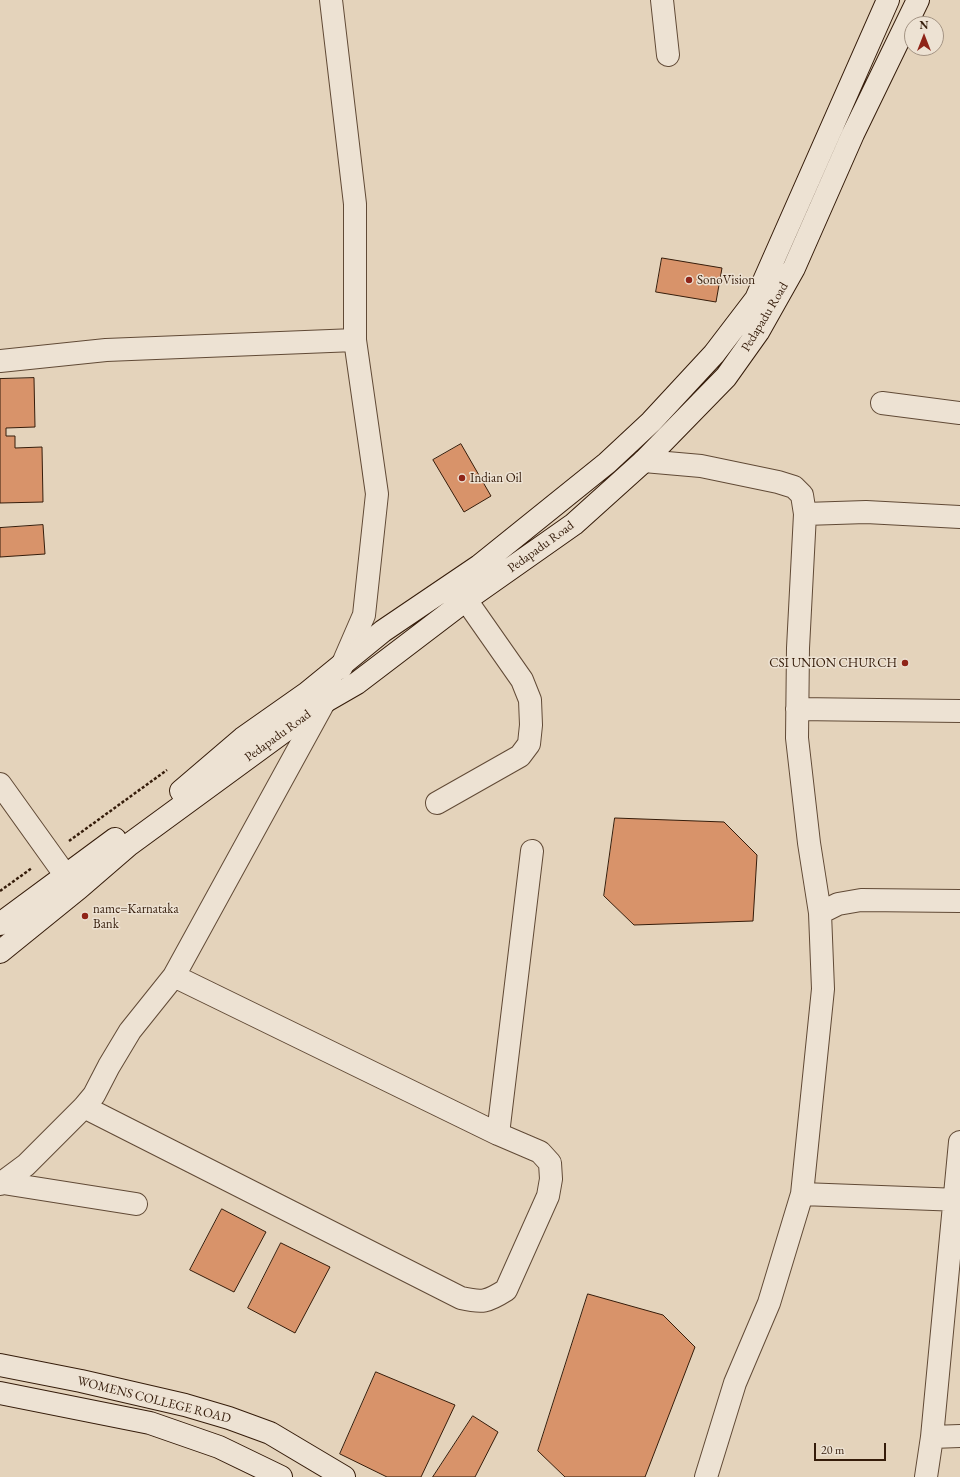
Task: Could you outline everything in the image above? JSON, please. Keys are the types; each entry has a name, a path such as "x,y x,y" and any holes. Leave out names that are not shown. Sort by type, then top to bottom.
{"street":[{"path":"1,1183 26,1165 84,1107 94,1095 130,1031 174,976 324,702 364,616 377,494 356,340 356,204 331,0"},
{"path":"662,0 668,55"},
{"path":"0,924 180,792 243,738 307,693 344,661 383,631 479,566 607,463 651,422 714,354 756,299 888,0"},
{"name":"Pedapadu Road","path":"0,952 79,888 130,844 324,702 357,683 466,600 574,524 644,461 726,377 758,332 794,268 853,134 918,0"},
{"path":"0,361 106,350 356,340"},
{"path":"882,403 960,413"},
{"path":"644,461 701,466 735,472 789,485 794,487 802,495 805,514 798,648 797,738 809,843 820,913 823,989 802,1194 769,1303 735,1383 706,1477"},
{"path":"805,514 866,512 960,517"},
{"path":"437,803 520,756 529,744 531,724 530,700 522,680 466,600"},
{"path":"797,709 960,711"},
{"path":"0,784 66,876"},
{"path":"498,1134 532,852"},
{"path":"820,913 838,904 861,900 960,901"},
{"path":"84,1107 461,1298 479,1302 493,1298 506,1290 548,1196 551,1178 550,1163 540,1152 498,1134 174,976"},
{"path":"926,1477 932,1437 957,1200 960,1142"},
{"path":"1,1183 136,1204"},
{"path":"802,1194 957,1200"},
{"name":"WOMENS COLLEGE ROAD","path":"0,1365 81,1381 185,1405 228,1418 270,1433 340,1476"},
{"name":"WOMENS COLLEGE ROAD","path":"0,1393 150,1423 219,1447 281,1477"},
{"path":"932,1437 960,1436"}],"path":[{"path":"0,891 172,767"}],"building":[{"name":"SonoVision","path":"662,258 722,268 716,302 656,292"},
{"path":"34,378 35,427 6,428 6,436 15,436 15,448 42,447 43,502 0,503 0,379"},
{"path":"461,444 491,496 464,512 433,460"},
{"path":"43,525 45,554 0,557 0,528"},
{"path":"615,818 724,822 757,855 753,921 634,925 604,896"},
{"path":"222,1209 266,1232 234,1292 190,1270"},
{"path":"281,1243 330,1267 295,1333 248,1308"},
{"path":"588,1294 663,1315 695,1347 645,1477 565,1477 538,1451"},
{"path":"376,1372 455,1405 421,1477 387,1477 340,1454"},
{"path":"473,1416 498,1432 475,1477 433,1477"}],"place":[{"name":"SonoVision","path":"689,280"},
{"name":"Indian Oil","path":"462,478"},
{"name":"CSI UNION CHURCH","path":"905,663"},
{"name":"name=Karnataka Bank","path":"85,916"}]}
